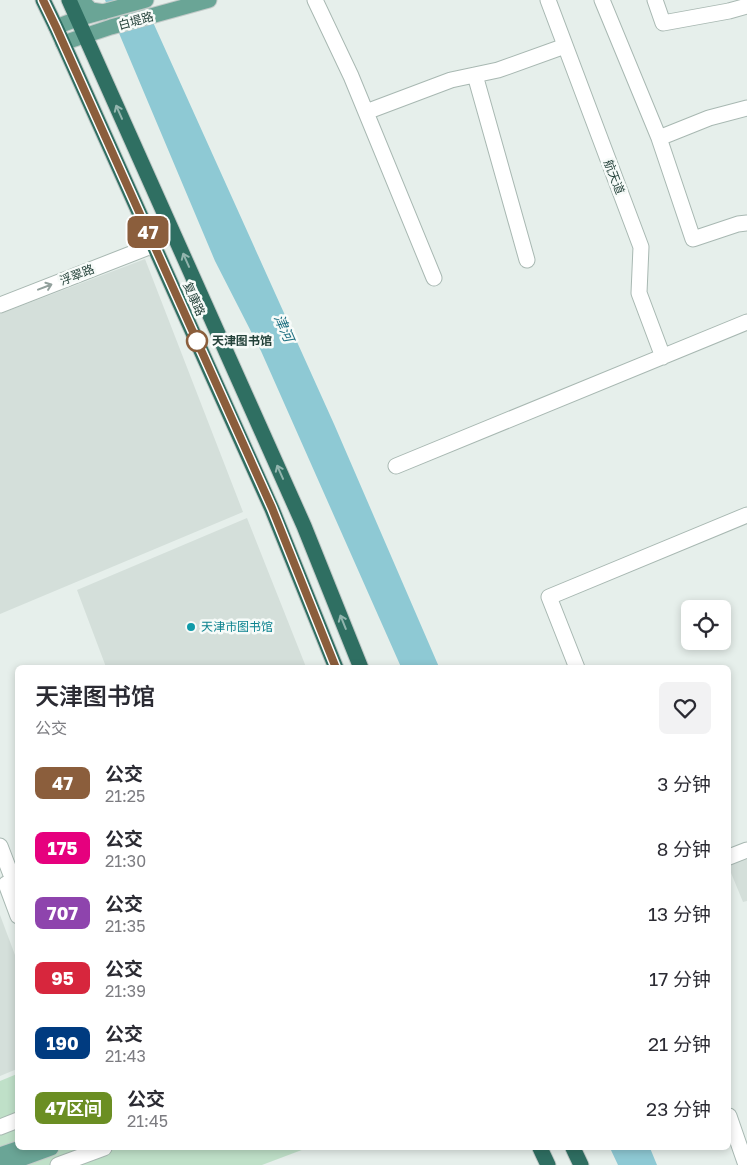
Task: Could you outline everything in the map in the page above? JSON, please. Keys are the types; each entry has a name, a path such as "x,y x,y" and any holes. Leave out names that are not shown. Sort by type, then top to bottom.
{"highway":[{"name":"复康路","path":"43,0 272,508 335,665"},
{"name":"复康路","path":"68,0 300,517 360,665"},
{"path":"541,1150 548,1165"},
{"path":"574,1150 581,1165"}],"main road":[{"path":"82,0 92,10 106,12"},
{"name":"白堤路","path":"56,27 77,19 146,0"},
{"name":"白堤路","path":"63,43 111,27 209,0"},
{"path":"0,1155 15,1150"},
{"path":"4,1165 45,1150"}],"street":[{"path":"315,0 351,76 434,278"},
{"name":"航天道","path":"548,0 640,247 638,292 663,357"},
{"path":"602,0 659,138 692,239 738,224 747,223"},
{"path":"655,0 662,23 747,6"},
{"path":"366,112 451,80 498,70 565,46"},
{"path":"476,75 527,260"},
{"path":"659,138 708,118 747,108"},
{"name":"浮翠路","path":"0,305 154,246"},
{"path":"396,466 747,322"},
{"path":"576,665 549,597 747,516"},
{"path":"0,846 15,885"},
{"path":"731,857 747,850"},
{"path":"0,869 15,908"},
{"path":"731,1119 741,1132 746,1165"},
{"path":"0,1128 15,1121"},
{"path":"58,1165 99,1150"}],"shaded area":[{"path":"145,259 243,512 0,614 0,314"},
{"path":"247,518 305,665 105,665 77,590"},
{"path":"747,856 747,901 743,902 731,873 731,863"},
{"path":"0,915 15,955 15,1070 0,1076"}],"green space":[{"path":"15,1075 15,1150 302,1150 262,1165 0,1165 0,1081"}],"water":[{"name":"津河","path":"105,0 143,0 334,424 438,665 400,665 261,351 215,261"},
{"path":"611,1150 651,1150 657,1165 618,1165"}],"bus line":[{"name":"47","path":"43,0 272,508 335,665"}],"place":[{"name":"天津图书馆","path":"197,341"},
{"name":"天津市图书馆","path":"191,627"}]}
